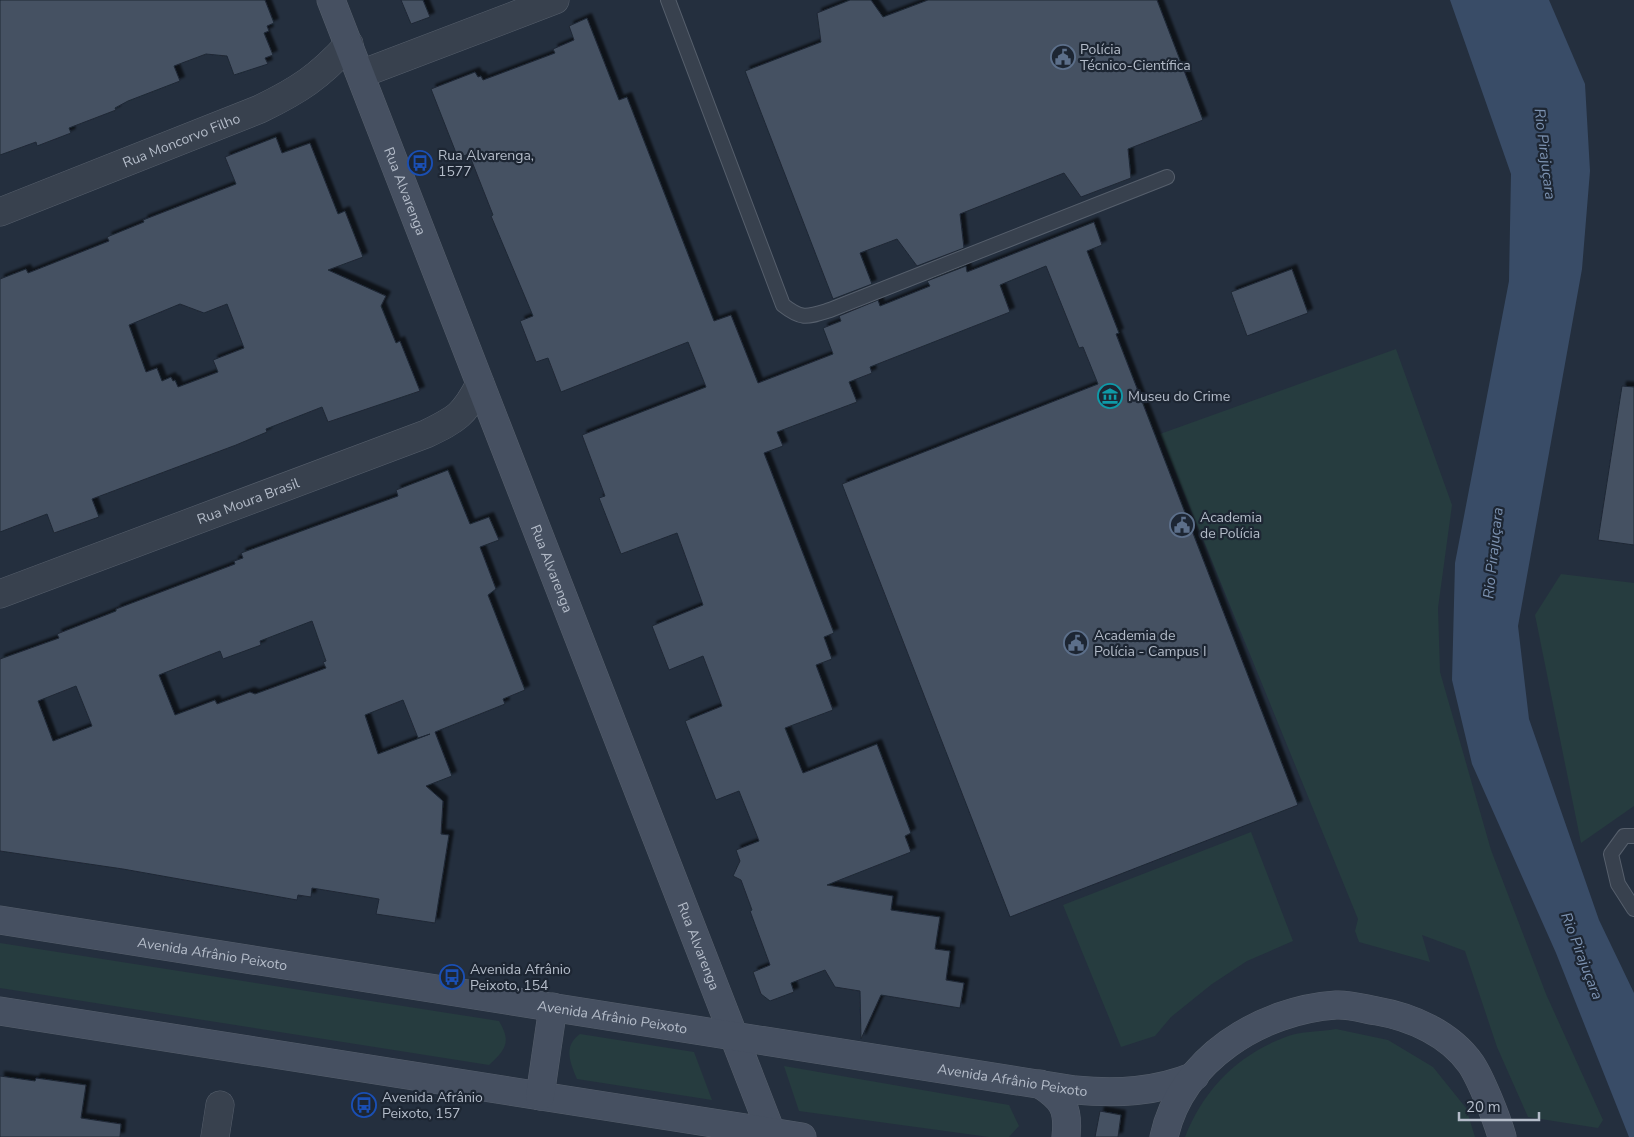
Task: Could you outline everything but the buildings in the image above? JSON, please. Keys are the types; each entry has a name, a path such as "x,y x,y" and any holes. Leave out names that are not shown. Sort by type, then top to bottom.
{"main road":[{"name":"Rua Alvarenga","path":"331,0 772,1134"},
{"name":"Avenida Afrânio Peixoto","path":"0,920 1090,1092 1133,1092 1156,1089 1195,1076"},
{"path":"1164,1137 1178,1103 1195,1076 1216,1053 1246,1031 1291,1012 1338,1005 1400,1015 1430,1028 1451,1043 1471,1064 1500,1130 1522,1137"},
{"path":"540,1096 553,1007"},
{"path":"0,1010 772,1134 802,1137"},
{"path":"1040,1084 1056,1094 1064,1106 1067,1122 1066,1137"}],"street":[{"path":"361,74 555,0"},
{"name":"Rua Moncorvo Filho","path":"0,212 260,109 296,92 334,61 349,44"},
{"name":"Rua Moura Brasil","path":"0,594 426,434 454,420 468,407 480,384"},
{"path":"214,1137 220,1105"}],"lane":[{"path":"668,0 783,305 797,316 812,315 830,310 1167,177"},
{"path":"1634,836 1624,836 1611,854 1618,884 1634,909"}],"green space":[{"path":"1396,349 1452,505 1438,608 1440,672 1491,850 1546,994 1603,1120 1598,1128 1528,1117 1497,1047 1465,951 1422,935 1430,962 1359,942 1355,931 1358,919 1160,434"},
{"path":"1561,574 1634,583 1634,806 1581,843 1535,615"},
{"path":"1251,832 1293,941 1247,961 1212,984 1171,1017 1155,1036 1121,1047 1063,905"},
{"path":"0,943 499,1021 506,1041 503,1050 489,1065 0,988"},
{"path":"1336,1029 1388,1040 1433,1067 1466,1108 1475,1137 1185,1137 1201,1105 1223,1077 1236,1065 1266,1046 1289,1036"},
{"path":"580,1034 694,1052 712,1100 577,1079 570,1060 570,1049 571,1044"},
{"path":"784,1066 1009,1105 1019,1126 1009,1137 989,1137 799,1111"}],"water":[{"name":"Rio Pirajuçara","path":"1450,0 1549,0 1585,84 1590,171 1582,269 1518,626 1529,719 1599,920 1634,993 1634,1137 1629,1137 1556,953 1472,764 1452,680 1455,563 1509,281 1511,174"}],"place":[{"name":"Polícia Técnico-Científica","path":"1063,57"},
{"name":"Rua Alvarenga, 1577","path":"420,163"},
{"name":"Museu do Crime","path":"1110,396"},
{"name":"Academia de Polícia","path":"1182,525"},
{"name":"Academia de Polícia - Campus I","path":"1076,643"},
{"name":"Avenida Afrânio Peixoto, 154","path":"452,977"},
{"name":"Avenida Afrânio Peixoto, 157","path":"364,1105"}]}
